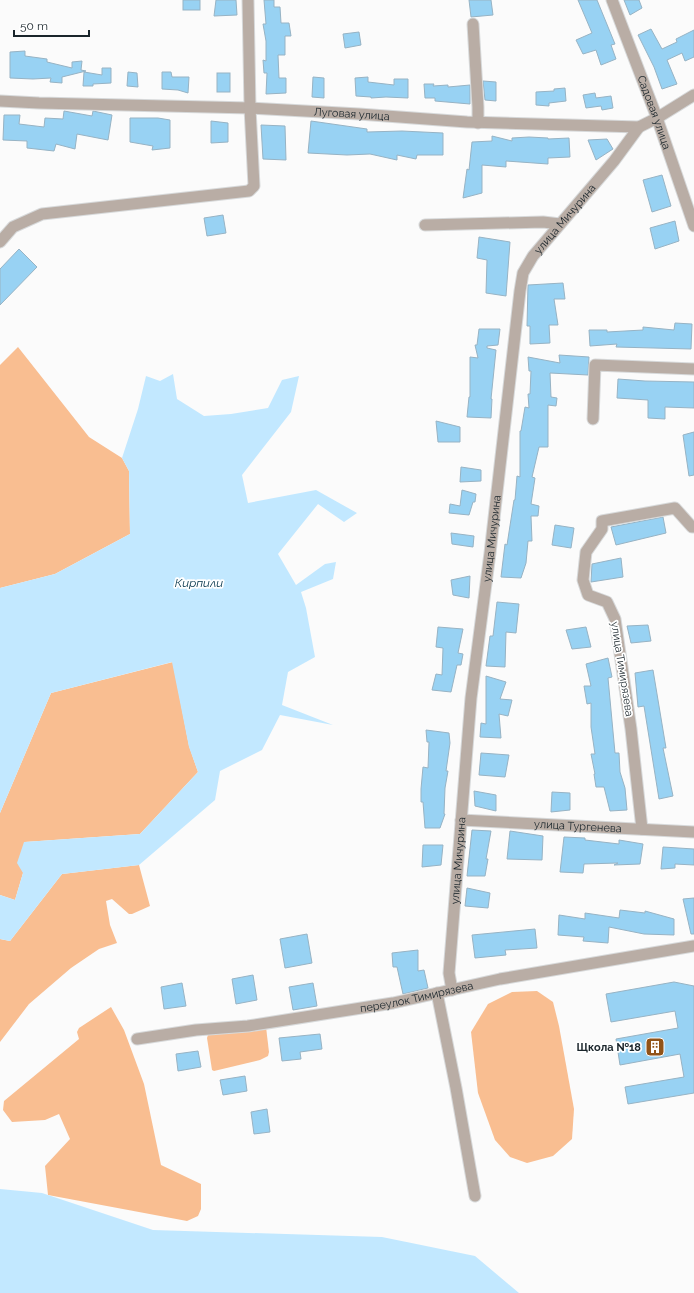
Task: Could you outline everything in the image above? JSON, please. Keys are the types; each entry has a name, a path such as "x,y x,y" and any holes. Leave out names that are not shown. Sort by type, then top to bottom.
{"street":[{"path":"0,242 13,227 42,214 249,191 254,186 250,108 248,0"},
{"name":"Садовая улица","path":"612,0 657,118 694,226"},
{"path":"473,24 478,123"},
{"name":"Луговая улица","path":"0,101 250,108 478,123 639,127 657,118 694,95"},
{"name":"улица Мичурина","path":"452,990 449,973 471,698 490,554 523,273 533,256 614,161 639,127"},
{"path":"425,225 543,222 560,224"},
{"path":"593,420 595,366 694,369"},
{"name":"улица Тимирязева","path":"642,829 631,728 615,619 607,602 588,595 583,580 586,552 602,529 602,521 675,508 692,527 694,527"},
{"name":"улица Тургенева","path":"461,820 694,832"},
{"name":"переулок Тимирязева","path":"138,1039 196,1030 248,1026 392,1003 500,979 694,946"},
{"path":"437,993 475,1196"}],"shaded area":[{"path":"18,347 89,437 122,458 129,471 130,534 55,574 0,588 0,365"},
{"path":"173,662 189,746 198,772 140,834 25,842 23,873 15,900 0,895 0,813 51,693"},
{"path":"139,865 150,906 129,914 112,899 106,901 110,925 117,943 99,949 71,968 29,1004 0,1042 0,939 10,941 62,874"},
{"path":"537,991 553,1002 559,1026 574,1109 572,1139 553,1156 527,1163 510,1157 495,1140 478,1093 471,1032 488,1004 512,992"},
{"path":"111,1007 124,1030 144,1084 161,1165 201,1184 201,1209 198,1216 187,1221 48,1195 45,1166 70,1139 59,1114 45,1120 12,1122 3,1110 4,1101 79,1039 77,1032 79,1028"},
{"path":"266,1027 269,1052 268,1056 260,1060 214,1071 212,1070 207,1038 208,1035"}],"water":[{"name":"Кирпили","path":"173,374 177,399 204,416 231,414 268,408 282,380 299,376 291,412 242,475 248,503 316,490 357,513 344,522 318,504 278,554 296,585 325,564 336,562 333,579 301,592 306,608 315,657 288,672 282,705 333,725 280,715 262,750 220,771 215,800 139,865 62,874 10,941 0,939 0,895 15,900 23,873 17,863 24,842 140,834 198,772 189,747 172,662 51,693 0,813 0,588 55,574 130,534 129,471 122,458 138,409 146,376 160,381"},
{"path":"0,1189 42,1193 153,1230 382,1237 475,1256 519,1293 0,1293"}],"building":[{"path":"183,0 200,0 200,10 183,10"},
{"path":"216,0 236,0 237,15 214,16"},
{"path":"264,0 274,0 274,7 280,7 281,23 289,23 291,36 285,36 285,55 278,55 279,78 286,78 286,93 266,94 267,73 264,73 263,60 266,61 266,41 263,24 266,24"},
{"path":"469,0 491,0 493,15 471,17"},
{"path":"578,0 597,0 615,44 611,45 616,59 601,65 596,50 583,54 576,40 592,33"},
{"path":"624,0 639,0 642,8 630,15"},
{"path":"651,29 662,49 677,42 676,39 694,30 694,57 685,61 682,53 667,60 677,84 662,89 654,67 638,35"},
{"path":"359,32 361,45 345,48 343,34"},
{"path":"25,51 25,56 47,59 47,62 72,68 72,62 82,61 81,70 86,71 62,77 62,83 50,82 51,78 10,78 10,52"},
{"path":"102,68 111,68 111,83 83,86 84,72 102,75"},
{"path":"128,72 137,73 138,87 127,86"},
{"path":"162,72 171,72 172,77 189,77 188,93 178,90 162,89"},
{"path":"217,73 230,73 230,92 217,92"},
{"path":"313,77 324,78 324,98 312,97"},
{"path":"368,77 368,82 394,85 394,79 408,79 408,98 371,98 356,96 355,78"},
{"path":"483,81 496,82 496,101 485,100"},
{"path":"424,84 434,84 433,86 448,85 448,87 470,85 470,104 435,101 435,98 425,98"},
{"path":"565,88 566,101 549,103 549,106 536,105 536,92 554,91 554,89"},
{"path":"595,93 596,98 611,96 613,108 602,110 601,106 586,108 583,95"},
{"path":"64,111 92,116 93,111 112,115 108,140 77,134 75,149 56,144 54,151 27,148 27,141 3,140 4,115 20,115 19,124 44,127 45,118 63,119"},
{"path":"130,118 158,118 170,120 170,148 152,150 153,146 130,142"},
{"path":"211,121 228,123 228,142 211,143"},
{"path":"311,121 367,129 367,132 402,131 443,133 443,155 417,155 416,159 397,155 397,160 370,154 347,155 308,153"},
{"path":"261,125 285,126 286,160 263,159"},
{"path":"492,136 512,141 512,138 529,137 548,139 569,138 570,157 548,158 548,164 506,161 506,167 482,165 482,193 463,198 467,169 469,170 472,142 492,141"},
{"path":"607,139 613,149 596,160 588,140"},
{"path":"662,175 671,206 652,212 643,180"},
{"path":"223,215 226,233 207,236 204,218"},
{"path":"675,221 679,241 655,249 650,228"},
{"path":"479,237 510,242 506,296 486,293 487,260 477,258"},
{"path":"19,249 37,267 0,305 0,269"},
{"path":"563,283 565,299 554,299 558,325 549,325 550,343 530,344 530,326 527,326 528,285"},
{"path":"675,323 692,324 691,349 616,347 617,344 590,346 589,330 607,330 607,332 643,330 643,327 674,330"},
{"path":"479,329 500,329 498,345 487,346 487,348 496,350 491,399 491,418 467,417 470,397 470,357 478,358 475,345 477,345"},
{"path":"559,355 589,357 588,375 550,373 551,397 557,398 556,406 548,405 548,447 539,447 532,477 535,478 531,504 539,506 538,516 531,516 532,541 528,541 526,563 521,578 501,577 505,544 507,545 515,500 517,476 520,477 520,431 525,407 529,408 528,394 530,394 531,371 529,371 528,357 560,363"},
{"path":"618,379 694,382 694,408 665,407 665,419 648,418 648,400 617,398"},
{"path":"436,421 460,427 460,442 438,442"},
{"path":"694,432 694,475 689,476 683,435"},
{"path":"461,467 481,470 481,481 460,482"},
{"path":"462,490 476,494 475,502 473,502 469,515 449,513 450,504 460,506"},
{"path":"663,517 666,533 616,545 611,527"},
{"path":"555,525 574,528 571,548 552,545"},
{"path":"451,533 474,536 473,547 452,544"},
{"path":"621,558 623,577 591,582 592,564"},
{"path":"470,576 469,598 453,595 451,580"},
{"path":"497,602 519,604 516,633 506,632 505,667 486,666 490,636 493,636"},
{"path":"648,625 651,641 631,643 627,626"},
{"path":"438,627 463,629 458,653 463,654 461,665 457,665 451,692 432,690 436,674 442,675 443,648 436,647"},
{"path":"586,627 591,647 572,649 566,630"},
{"path":"608,658 612,677 608,678 615,753 619,753 620,772 625,788 627,810 610,811 604,787 596,787 591,754 595,754 591,727 591,703 587,704 584,686 591,686 586,664"},
{"path":"653,670 666,748 663,748 673,796 659,799 644,706 638,707 635,673"},
{"path":"486,676 506,682 500,699 512,700 508,716 499,714 501,738 480,737 481,723 486,724"},
{"path":"426,730 449,733 450,743 446,771 448,771 445,788 445,814 440,828 425,828 423,802 421,802 423,767 428,768 429,742 427,742"},
{"path":"481,753 509,755 505,777 479,775"},
{"path":"474,791 496,795 496,811 475,806"},
{"path":"552,792 570,793 570,810 551,812"},
{"path":"472,830 491,831 486,859 488,859 485,876 467,876"},
{"path":"510,831 543,836 542,860 507,859"},
{"path":"564,837 585,838 585,840 619,844 619,840 643,844 640,864 584,864 583,873 560,872"},
{"path":"423,845 443,845 441,865 422,867"},
{"path":"663,847 694,849 694,865 675,864 675,868 661,869"},
{"path":"467,888 490,893 488,908 465,906"},
{"path":"694,898 694,934 691,934 683,899"},
{"path":"620,910 645,913 645,911 674,919 674,935 644,934 609,927 608,943 583,941 584,937 558,935 559,915 585,919 585,913 619,918"},
{"path":"535,929 537,948 505,950 506,955 475,958 472,935"},
{"path":"307,934 312,963 285,968 280,939"},
{"path":"418,950 418,971 424,970 428,988 403,994 397,967 393,967 392,953"},
{"path":"253,975 257,1000 236,1004 232,979"},
{"name":"Щкола №18","path":"674,982 694,986 694,1093 628,1104 625,1087 684,1077 680,1054 620,1065 616,1039 678,1028 675,1011 611,1022 606,994"},
{"path":"182,983 186,1006 164,1009 161,987"},
{"path":"313,983 317,1006 293,1010 289,987"},
{"path":"320,1034 322,1049 300,1052 301,1059 282,1061 279,1038"},
{"path":"198,1051 201,1067 178,1071 176,1054"},
{"path":"245,1076 247,1091 223,1095 220,1080"},
{"path":"267,1109 270,1132 254,1134 251,1112"}],"place":[{"name":"Щкола №18","path":"655,1047"}]}
